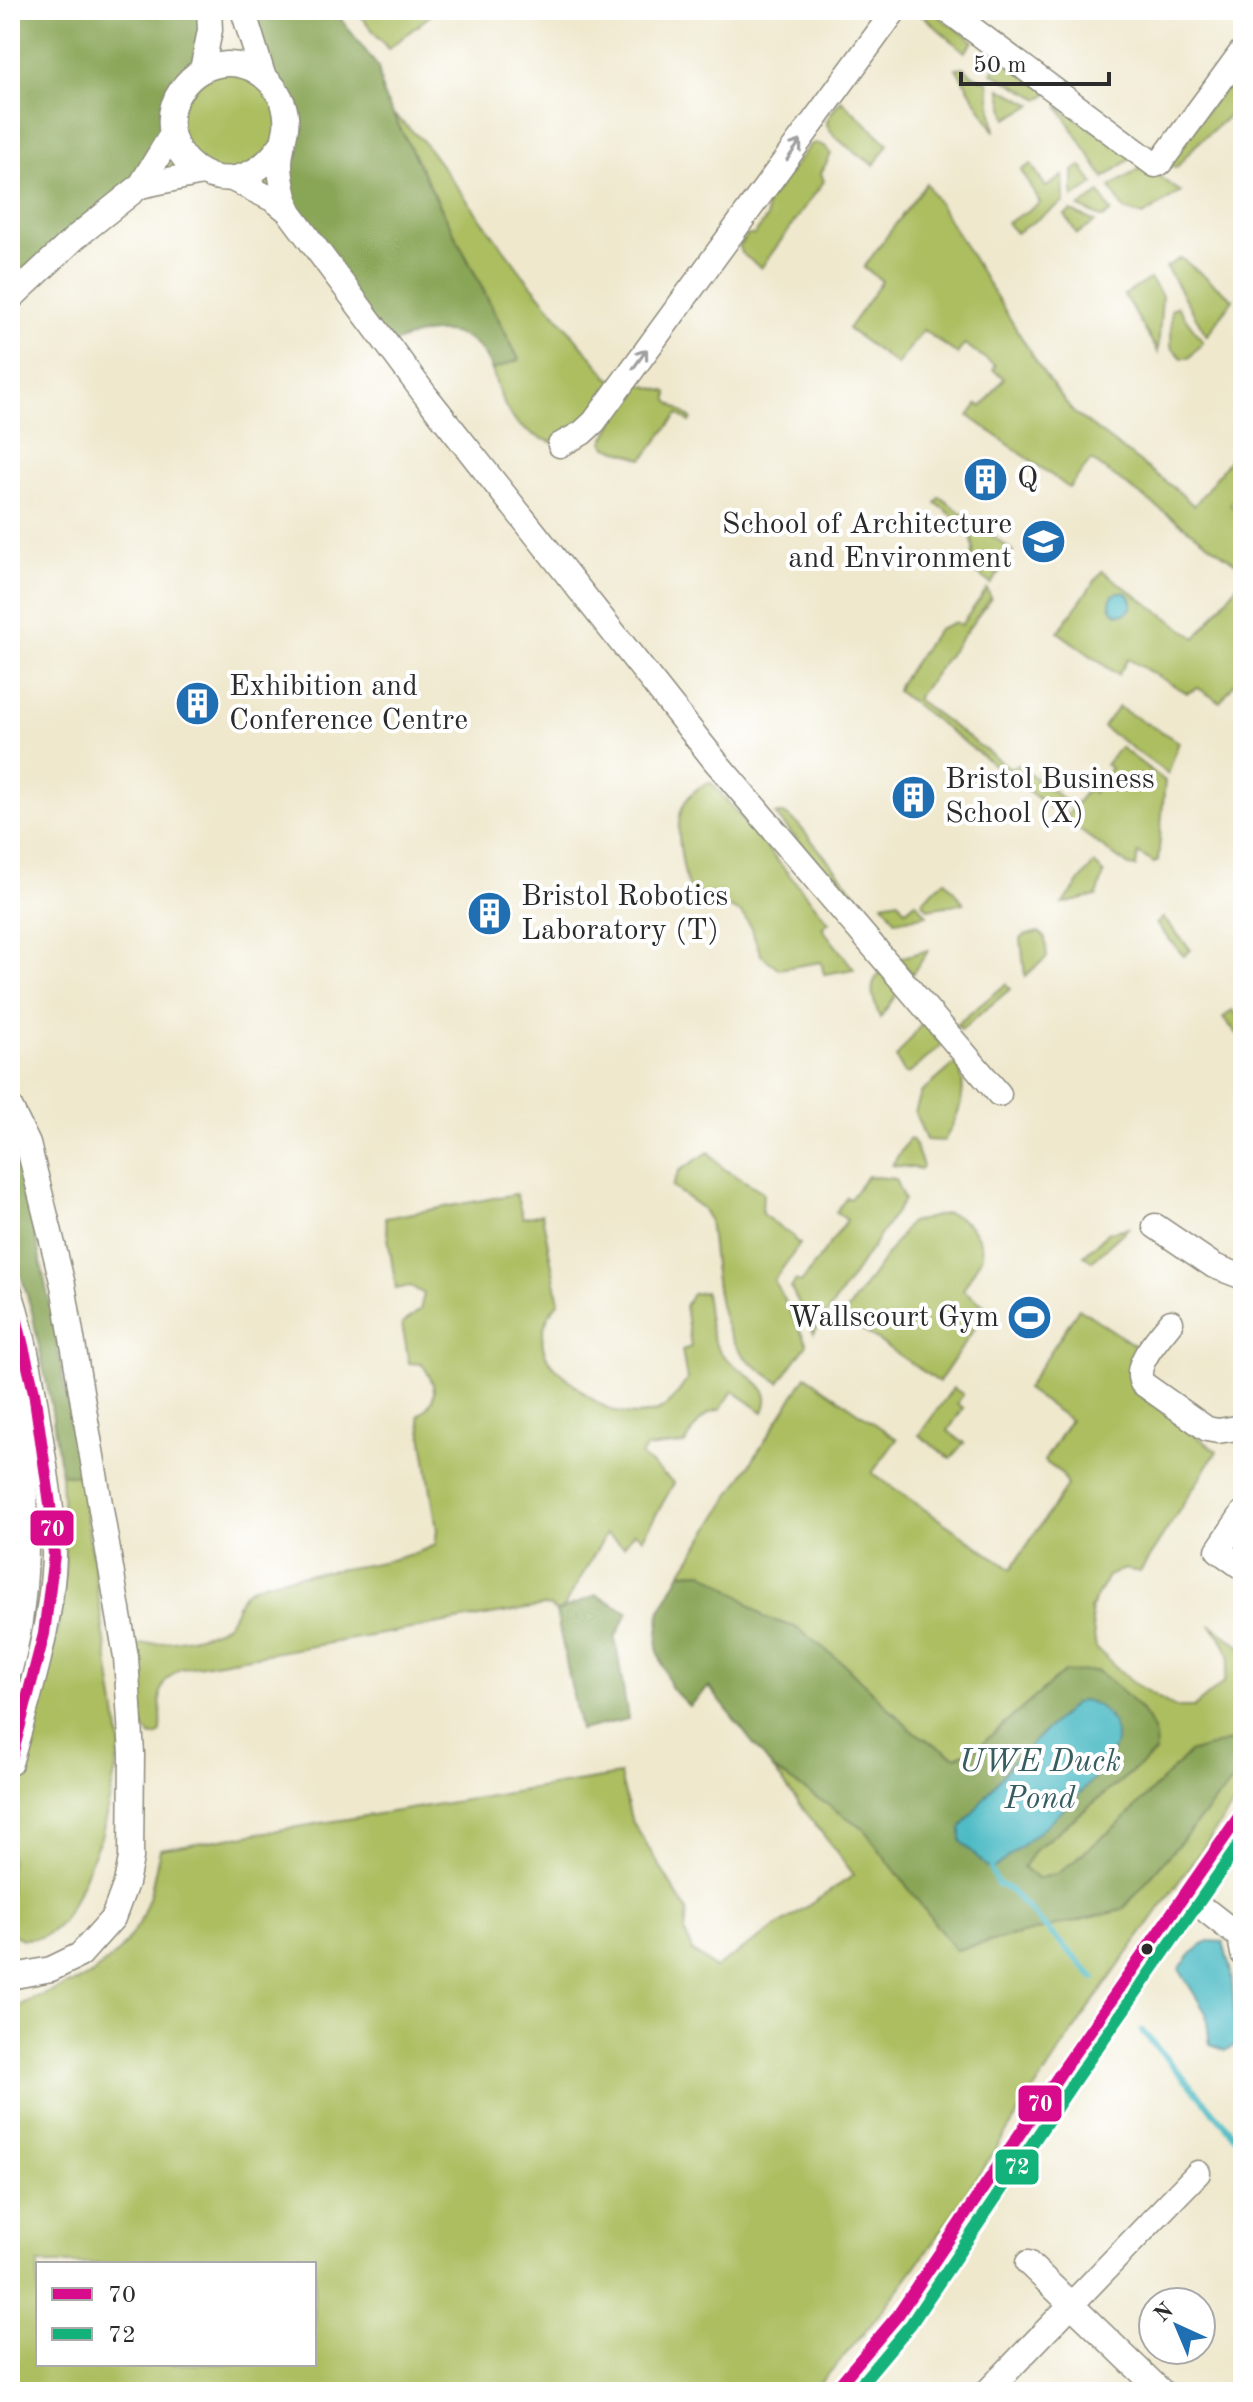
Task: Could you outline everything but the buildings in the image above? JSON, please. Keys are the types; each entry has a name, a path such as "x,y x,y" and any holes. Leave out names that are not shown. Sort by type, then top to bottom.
{"street":[{"path":"202,70 210,30 209,10"},
{"path":"243,10 263,75"},
{"path":"560,445 594,422 895,10"},
{"path":"947,10 1155,165 1160,163 1243,50"},
{"path":"281,145 272,160 259,170 232,179 202,173 183,156 172,134 171,115 176,97 187,82 202,70 217,65 249,67 263,75 276,89 285,107 281,177 289,212"},
{"path":"10,299 76,237 140,186 172,134"},
{"path":"140,186 202,173"},
{"path":"232,179 274,200 289,212 514,507 716,762 999,1094"},
{"path":"10,1107 28,1144 67,1307 126,1657 132,1754 131,1858 113,1918 80,1955 51,1969 10,1977"},
{"path":"1155,1226 1214,1266 1243,1277"},
{"path":"10,1292 21,1325 36,1401 49,1491 54,1556 46,1620 31,1691 10,1763"},
{"path":"1171,1322 1139,1368 1142,1383 1207,1429 1218,1431 1243,1427"},
{"path":"10,1390 26,1509 25,1573 18,1641 10,1669"},
{"path":"1243,1513 1218,1550 1243,1568"},
{"path":"1208,1912 1240,1937 1243,1954"},
{"path":"987,2392 1198,2173"},
{"path":"1028,2263 1162,2392"}],"green space":[{"path":"10,10 209,10 210,30 140,186 10,299"},
{"path":"243,10 334,10 378,67 383,95 519,360 492,370 473,343 448,332 419,334 389,345 289,212 286,126"},
{"path":"356,10 437,10 388,49"},
{"path":"916,10 929,10 974,41 965,52"},
{"path":"1000,59 1049,92 1040,99 992,73"},
{"path":"1243,61 1243,103 1195,146 1176,168 1168,163"},
{"path":"217,65 276,89 283,192 233,179 140,186 171,115"},
{"path":"964,67 988,82 995,132 956,68"},
{"path":"1000,88 1033,105 1007,119"},
{"path":"841,100 888,144 874,165 846,145 828,127 829,116"},
{"path":"1058,106 1133,157 1104,178"},
{"path":"393,114 422,140 524,276 609,378 623,383 561,445 532,434 507,410 492,370 519,359"},
{"path":"810,145 825,146 831,154 821,173 824,181 761,268 741,253 739,246 747,235 754,235 767,218 766,204"},
{"path":"1031,164 1046,187 1063,176 1064,202 1016,233 1007,223 1040,203 1021,170"},
{"path":"1081,166 1094,184 1073,198 1073,171"},
{"path":"1144,166 1181,192 1143,216 1124,210 1110,187"},
{"path":"926,183 1044,374 1073,412 1194,506 1230,459 1243,467 1243,487 1230,505 1243,514 1243,568 1091,460 1069,488 969,416 978,404 982,407 1004,378 993,370 995,366 965,344 957,354 923,330 897,365 848,329 882,281 864,267"},
{"path":"1100,193 1111,212 1103,218 1079,207"},
{"path":"1071,211 1095,222 1077,234 1065,215"},
{"path":"1181,258 1233,299 1207,336 1166,267"},
{"path":"1150,279 1162,296 1158,352 1124,295"},
{"path":"1177,306 1203,342 1189,358 1182,358 1171,347 1171,310"},
{"path":"635,383 668,392 668,401 692,419 690,422 678,414 643,459 607,447 603,442"},
{"path":"940,497 1014,552 991,584 968,566 972,555 971,537 960,522 936,503"},
{"path":"1102,571 1196,638 1243,578 1243,672 1220,702 1198,688 1187,693 1128,659 1118,675 1058,632"},
{"path":"987,589 991,598 916,699 1011,769 1017,764 1068,803 1060,815 897,691 938,629 955,622 961,625"},
{"path":"1118,707 1179,742 1168,774 1103,727"},
{"path":"1120,747 1165,781 1158,861 1154,863 1138,853 1136,867 1129,866 1064,819 1087,790 1093,793 1111,768 1106,765"},
{"path":"707,783 712,783 829,922 822,928 854,969 824,974 821,962 779,969 761,955 749,924 741,913 690,890 680,848 680,816 688,798"},
{"path":"775,814 784,814 797,823 885,928 877,935"},
{"path":"1094,863 1104,874 1097,896 1063,904"},
{"path":"945,880 964,903 928,909 922,901"},
{"path":"898,900 906,910 916,902 927,915 896,921 883,903"},
{"path":"1163,918 1191,950 1184,956 1156,924"},
{"path":"1039,932 1045,937 1047,957 1025,976 1021,939"},
{"path":"929,950 912,974 899,958"},
{"path":"881,972 898,992 880,1018 873,988"},
{"path":"1006,984 1010,989 961,1030 956,1025"},
{"path":"1232,1010 1243,1022 1243,1040 1223,1018"},
{"path":"923,1022 942,1045 905,1074 896,1058"},
{"path":"957,1062 963,1083 958,1112 944,1141 926,1140 915,1113 921,1093"},
{"path":"10,1132 16,1142 54,1326 80,1476 61,1474 32,1312 10,1250"},
{"path":"909,1139 913,1140 923,1166 921,1169 892,1165"},
{"path":"709,1152 723,1168 763,1192 762,1214 800,1244 774,1280 807,1344 779,1383 749,1361 735,1344 727,1328 718,1292 709,1220 702,1208 672,1187 679,1171"},
{"path":"867,1176 895,1179 904,1200 814,1333 791,1288 796,1280 801,1283 847,1220 836,1212"},
{"path":"516,1194 523,1218 542,1214 559,1302 549,1315 543,1331 543,1348 559,1371 592,1399 612,1410 633,1415 662,1409 687,1380 682,1350 691,1347 685,1306 692,1294 705,1292 714,1341 732,1364 765,1392 763,1412 733,1391 720,1410 709,1413 700,1422 685,1444 646,1448 641,1456 674,1483 643,1538 634,1532 624,1546 606,1534 564,1607 556,1612 544,1606 180,1669 162,1689 161,1731 151,1736 143,1728 135,1645 184,1639 221,1628 231,1618 246,1591 263,1583 387,1561 435,1545 437,1530 419,1415 431,1403 433,1384 422,1364 409,1363 402,1324 420,1310 424,1294 410,1286 396,1289 385,1218"},
{"path":"947,1213 967,1224 980,1241 982,1256 963,1290 988,1308 939,1382 843,1317 909,1223"},
{"path":"1128,1228 1092,1261 1084,1255 1109,1232"},
{"path":"1079,1308 1140,1349 1130,1376 1133,1390 1217,1451 1140,1572 1124,1569 1108,1576 1090,1609 1096,1648 1131,1681 1174,1707 1194,1707 1224,1682 1230,1658 1224,1641 1210,1624 1243,1648 1243,1750 1234,1740 1189,1753 1121,1822 1059,1874 1037,1879 1023,1867 1035,1850 1156,1753 1141,1709 1098,1672 1064,1672 978,1747 956,1757 911,1730 843,1663 795,1627 765,1618 741,1597 703,1572 681,1573 806,1376 897,1439 872,1473 1011,1569 1067,1486 1062,1474 1044,1461 1070,1420 1026,1389"},
{"path":"953,1388 963,1394 957,1404 963,1408 948,1431 964,1443 951,1459 919,1435"},
{"path":"61,1474 80,1476 121,1746 102,1834 77,1894 62,1922 51,1932 38,1938 23,1939 10,1933 10,1798 50,1667 61,1609 65,1566"},
{"path":"703,1572 741,1597 765,1618 795,1627 843,1663 911,1730 956,1757 978,1747 1064,1672 1098,1671 1128,1697 1152,1728 1155,1753 1035,1850 1023,1867 1037,1879 1059,1873 1121,1822 1189,1753 1235,1740 1243,1750 1243,1769 1122,1910 955,1950 863,1828 773,1769 709,1687 689,1706 670,1687 657,1648 660,1611 681,1573"},
{"path":"596,1595 628,1612 615,1638 628,1719 580,1730 556,1612"},
{"path":"773,1769 863,1828 955,1950 1122,1910 1243,1769 1243,1792 1130,1949 945,2224 882,2311 811,2392 10,2392 10,2016 23,2003 90,1976 118,1953 139,1924 150,1895 160,1849 620,1775 631,1819 687,1911 685,1932 692,1951 715,1968 854,1875"}],"water":[{"path":"1121,592 1129,595 1132,603 1129,611 1121,614 1113,611 1110,603 1113,595"},
{"name":"UWE Duck Pond","path":"1083,1700 1100,1708 1114,1726 1116,1741 1108,1759 1061,1812 991,1871 961,1841 961,1828 1014,1760 1075,1703"},
{"path":"1208,1941 1223,1942 1231,1972 1237,2044 1225,2051 1210,2045 1206,2013 1179,1969 1191,1954"}],"waterway":[{"path":"991,1871 997,1883 1010,1890 1094,1978"},
{"path":"1142,2031 1243,2145"}],"transit line":[{"name":"70","path":"10,1292 34,1392 54,1555 44,1634 10,1763"},
{"name":"70","path":"833,2392 898,2315 1064,2068 1243,1811"},
{"name":"72","path":"854,2392 911,2324 1077,2077 1243,1839"}],"place":[{"name":"Q","path":"986,479"},
{"name":"School of Architecture and Environment","path":"1043,542"},
{"name":"Exhibition and Conference Centre","path":"198,704"},
{"name":"Bristol Business School (X)","path":"914,797"},
{"name":"Bristol Robotics Laboratory (T)","path":"490,914"},
{"name":"Wallscourt Gym","path":"1030,1318"}]}
